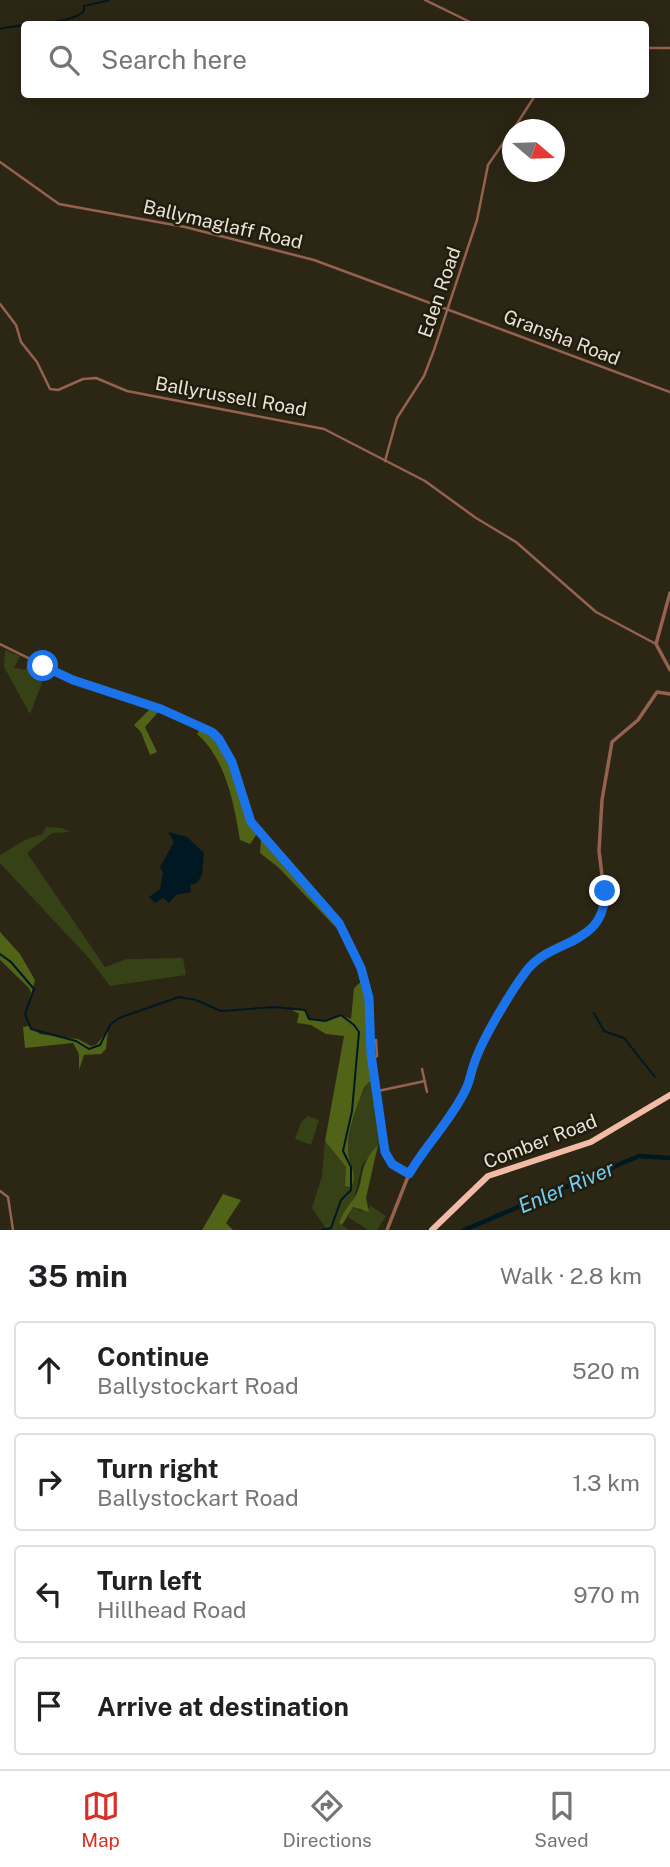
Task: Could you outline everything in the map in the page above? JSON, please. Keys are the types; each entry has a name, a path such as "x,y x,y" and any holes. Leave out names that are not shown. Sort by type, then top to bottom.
{"highway":[{"name":"Comber Road","path":"432,1230 488,1176 591,1142 670,1096"}],"street":[{"path":"425,0 468,21"},
{"path":"649,48 670,48"},
{"name":"Eden Road","path":"520,119 533,98"},
{"name":"Eden Road","path":"385,461 397,418 428,366 473,231 488,165 502,145"},
{"name":"Ballymaglaff Road","path":"0,162 59,204 185,227 302,257 446,307"},
{"name":"Ballyrussell Road","path":"0,304 16,325 21,342 37,362 45,383 53,390 62,390 83,379 96,378 147,396 302,422 324,429 425,481 476,518 516,542 596,612 656,644"},
{"name":"Gransha Road","path":"446,307 670,392"},
{"path":"670,593 656,644 670,670"},
{"path":"0,644 73,680 141,701 215,735 232,762 244,807 256,829 339,923 346,936 368,988 372,1059 387,1158 409,1174"},
{"path":"387,1230 409,1174 466,1090 474,1061 527,970 544,954 575,943 598,919 605,899 599,851 604,787 612,742 638,720 657,692 670,694"},
{"path":"372,1059 377,1056 376,1040"},
{"path":"422,1069 427,1091"},
{"path":"378,1091 425,1081"},
{"path":"0,1191 8,1196 13,1230"}],"green space":[{"path":"5,650 20,656 14,668 25,670 29,661 47,670 30,714 4,667"},
{"path":"153,706 161,709 145,727 157,752 150,755 141,732 134,725"},
{"path":"201,727 214,735 230,760 250,821 257,834 250,844 240,840 227,783 215,756 197,734"},
{"path":"46,827 62,828 70,832 52,833 27,853 105,967 127,959 183,958 186,975 110,986 88,957 0,863 0,855 25,840 43,834"},
{"path":"261,838 338,924 345,937 278,867 260,853"},
{"path":"0,932 20,954 35,980 29,1004 31,992 28,987 0,960"},
{"path":"363,980 375,1082 369,1082 364,1088 351,1127 348,1154 354,1177 351,1187 345,1186 346,1167 325,1141 344,1036 326,1034 311,1025 297,1023 299,1014 289,1008 305,1010 309,1019 325,1021 341,1015 351,1019 354,988"},
{"path":"28,1026 40,1034 78,1039 91,1046 96,1045 108,1030 106,1049 101,1054 84,1055 79,1070 79,1054 73,1043 25,1048 23,1027"},
{"path":"369,1082 377,1083 381,1142 362,1165 354,1199 339,1223 349,1230 327,1230 312,1208 322,1176 325,1141 346,1167 351,1187 354,1177 348,1150 349,1134"},
{"path":"308,1116 319,1120 311,1145 295,1139 301,1122"},
{"path":"378,1145 366,1198 369,1212 353,1207 342,1225 339,1223 357,1193 367,1160"},
{"path":"223,1194 241,1200 226,1223 233,1230 202,1230"},
{"path":"369,1205 386,1216 377,1230 368,1230 348,1217 353,1207 361,1211 370,1208"}],"water":[{"path":"168,832 187,837 204,853 202,875 197,883 190,885 191,892 176,895 169,903 163,898 155,903 149,897 160,889 163,873 160,867 174,842"}],"waterway":[{"path":"58,21 78,16 84,11 84,6 110,0"},
{"path":"0,29 21,26"},
{"path":"0,954 11,962 34,989 25,1014 31,1029 76,1041 89,1049 100,1045 110,1025 119,1018 179,997 196,1000 221,1011 275,1007 305,1010 309,1019 325,1021 341,1015 354,1025 359,1032 352,1111 343,1151 351,1167 351,1190 341,1200 331,1228 322,1230"},
{"path":"594,1013 604,1031 624,1038 655,1077"},
{"name":"Enler River","path":"464,1230 639,1156 670,1158"}],"route":[{"path":"43,666 73,680 161,709 212,732 219,739 232,762 244,807 251,822 339,923 361,968 368,988 371,1054 385,1152 389,1162 409,1174 466,1090 474,1061 527,970 544,954 575,943 593,926 604,906 605,891"}]}
